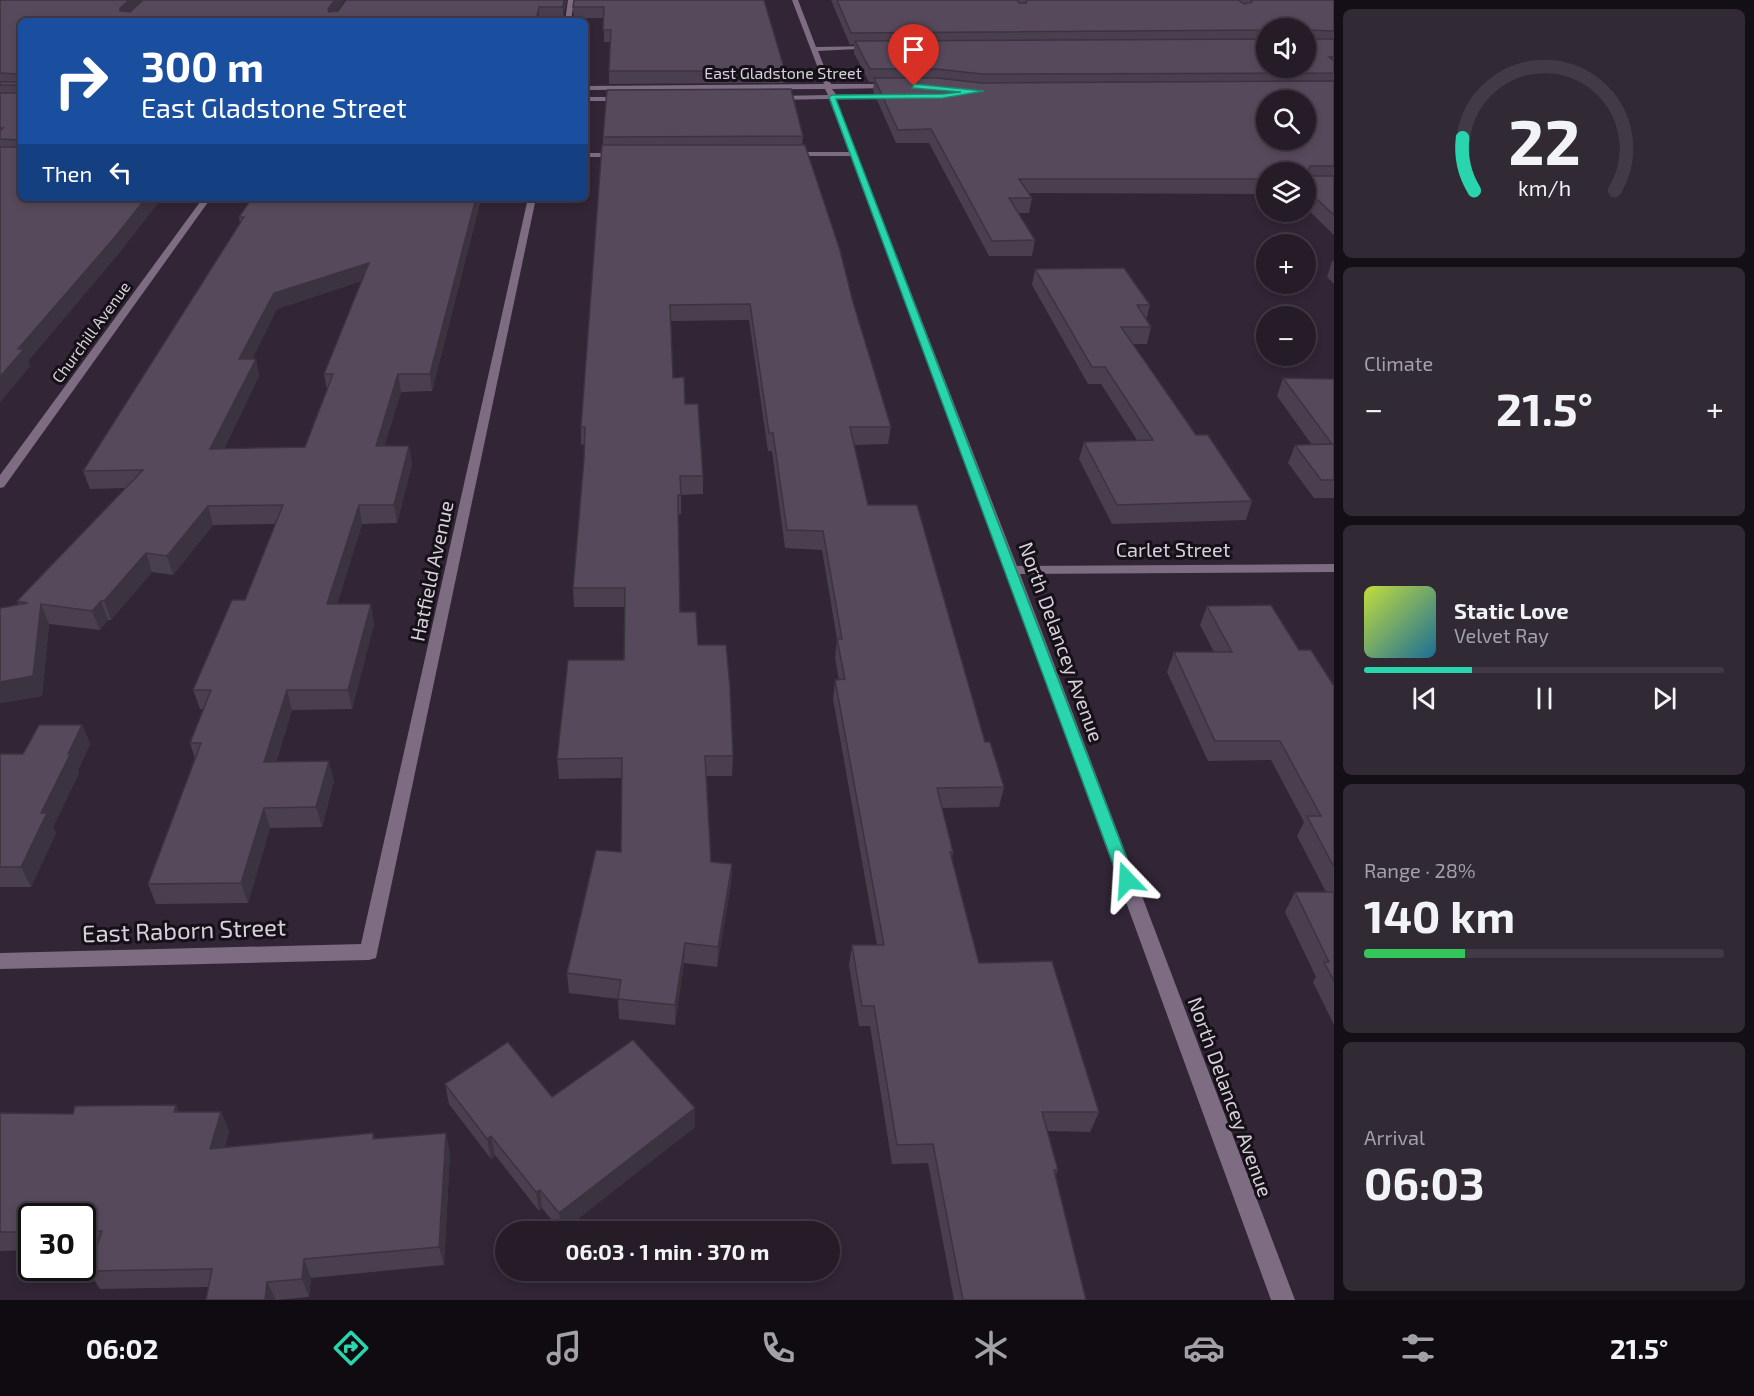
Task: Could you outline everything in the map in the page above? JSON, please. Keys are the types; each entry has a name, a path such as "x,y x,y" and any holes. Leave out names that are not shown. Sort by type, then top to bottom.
{"street":[{"path":"568,18 571,0"},
{"name":"North Delancey Avenue","path":"795,0 835,94 853,154 1012,570 1283,1300"},
{"path":"815,49 885,48"},
{"name":"East Gladstone Street","path":"766,98 835,94 900,86"},
{"name":"East Gladstone Street","path":"588,88 835,94"},
{"path":"588,99 632,99"},
{"path":"588,155 632,154"},
{"path":"783,154 853,154"},
{"name":"Churchill Avenue","path":"0,484 205,201"},
{"name":"Hatfield Avenue","path":"369,952 531,201"},
{"name":"Carlet Street","path":"1012,570 1334,568"},
{"name":"East Raborn Street","path":"0,961 369,952"}],"building":[{"path":"0,0 129,0 120,8 120,11 130,12 143,0 335,0 328,9 329,12 338,11 346,0 564,0 563,7 539,7 537,18 18,18 18,74 0,73"},
{"path":"574,0 764,0 785,71 609,71 611,30 603,30 604,7 573,7"},
{"path":"837,0 1017,0 1019,3 1026,3 1027,0 1238,0 1244,4 1252,2 1251,0 1334,0 1334,31 1316,30 1316,18 1256,18 1256,30 851,33"},
{"path":"1256,39 1256,73 982,74 937,69 870,69 855,41"},
{"path":"1316,39 1334,39 1334,57 1329,57 1334,61 1334,73 1316,73"},
{"path":"18,78 18,86 0,85 0,82 17,82"},
{"path":"874,78 937,78 982,83 1334,81 1334,166 1316,166 1316,162 1256,162 1256,179 1019,179 1032,198 1009,198 1035,240 992,241 931,129 898,130"},
{"path":"791,89 803,136 603,137 607,90"},
{"path":"18,90 18,140 0,139 0,131 3,128 0,128 0,93 17,93"},
{"path":"18,140 18,201 144,201 18,349 24,349 0,377 0,147 17,147"},
{"path":"602,145 805,145 840,250 853,302 891,427 850,427 868,505 917,505 985,742 990,742 1004,787 937,788 953,852 950,852 979,963 1052,961 1099,1112 1042,1112 1058,1170 1054,1170 1086,1300 963,1300 933,1144 897,1145 874,1006 862,1006 852,945 884,945 835,680 845,679 837,639 842,639 823,531 787,530 773,433 769,433 750,304 670,305 673,378 684,377 685,404 698,404 703,476 680,476 681,495 678,495 678,505 680,612 696,612 698,645 726,645 730,687 733,756 705,756 711,862 732,864 718,947 685,943 675,1005 618,999 621,980 567,973 596,850 621,852 622,758 557,759 568,660 624,660 625,588 573,588 584,459 585,427 581,427"},
{"path":"1316,176 1334,176 1334,215 1316,198"},
{"path":"250,201 475,201 430,374 398,374 376,446 409,446 394,505 359,505 327,604 371,604 348,690 287,690 264,762 329,761 316,807 264,808 241,883 148,884 201,743 190,743 211,690 193,690 232,600 245,600 283,505 208,506 167,556 146,553 104,601 101,601 92,611 41,604 33,676 0,682 0,608 28,603 17,601 143,470 83,471 244,217 239,217","holes":["369,263 324,374 333,374 305,447 210,449 256,359 239,359 274,293"]},
{"path":"1124,268 1150,305 1137,305 1151,327 1121,327 1196,435 1208,435 1252,501 1117,505 1084,442 1153,440 1105,367 1092,367 1035,269"},
{"path":"1283,378 1334,379 1334,480 1321,480 1295,445 1332,444"},
{"path":"1271,605 1299,650 1311,650 1334,686 1334,867 1307,816 1321,816 1280,741 1215,741 1174,652 1232,652 1207,606"},
{"path":"39,725 82,725 68,754 71,753 41,813 47,813 21,867 0,867 0,754 23,754"},
{"path":"1295,892 1334,892 1334,981 1324,962 1329,962"},
{"path":"633,1040 695,1108 559,1213 540,1190 536,1192 491,1136 487,1139 445,1084 508,1042 552,1097"},
{"path":"176,1105 174,1112 221,1112 210,1149 373,1133 373,1139 446,1133 439,1247 304,1259 302,1279 267,1282 265,1300 206,1300 212,1269 96,1271 96,1248 102,1231 96,1231 96,1203 18,1203 18,1232 0,1232 0,1113 73,1114 75,1106"}],"route":[{"path":"914,86 981,91 943,96 832,97 1127,880"}]}
